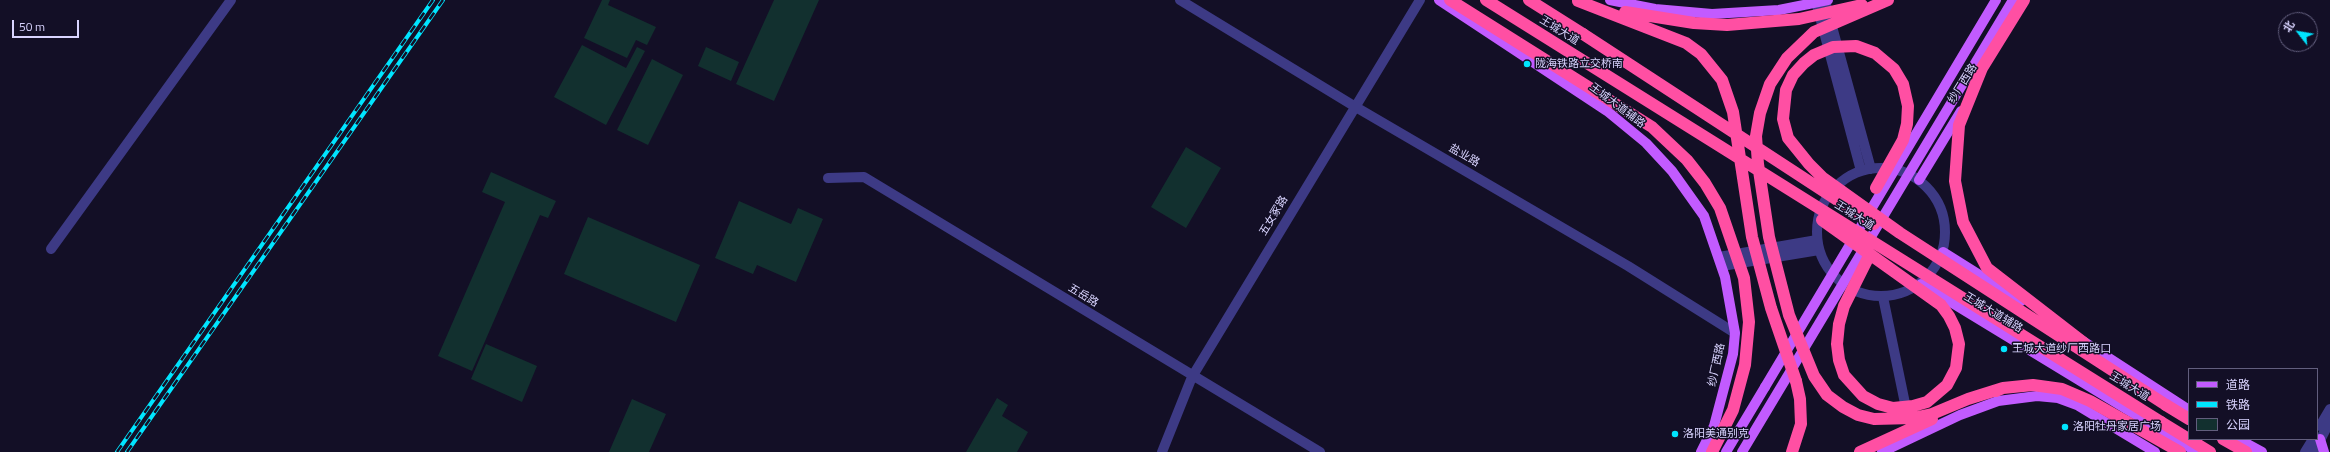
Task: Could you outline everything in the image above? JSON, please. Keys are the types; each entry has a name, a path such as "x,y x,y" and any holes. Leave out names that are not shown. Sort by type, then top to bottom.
{"highway":[{"path":"1450,0 1652,127 1687,160 1712,196 1731,237 1744,278 1749,322 1745,365 1733,410 1712,452"},
{"name":"王城大道","path":"1486,0 1781,186 2188,438"},
{"name":"王城大道","path":"1529,0 1870,222 2188,418"},
{"path":"1576,1 1636,15 1694,23 1727,25 1799,19 1879,0"},
{"path":"1888,0 1814,32 1787,58 1770,84 1760,113 1756,136 1758,164 1769,237 1789,315 1814,376 1827,395 1843,407 1858,415 1874,419 1913,418 1932,414 1968,399 2003,388 2033,385 2062,389 2090,401 2180,452"},
{"path":"2024,0 1982,68 1959,125 1954,181 1963,222 1987,268 2001,282 2166,406"},
{"path":"1576,1 1686,43 1701,54 1722,80 1733,112 1753,244 1771,308 1800,399 1801,424 1792,452"},
{"path":"1876,188 1903,140 1907,124 1908,106 1903,84 1894,69 1875,53 1856,46 1834,47 1814,55 1804,63 1793,75 1786,90 1783,106 1783,119 1788,138 1808,164 1823,178 1900,233 2166,406"},
{"path":"1781,186 1841,234 1941,305 1949,316 1955,328 1958,344 1956,368 1947,385 1927,402 1913,406 1893,408 1878,404 1863,396 1844,375 1839,360 1837,344 1839,324 1844,306 1869,256"},
{"path":"1860,452 2003,388"},
{"name":"王城大道","path":"2191,440 2210,452"},
{"path":"2225,440 2246,452"}],"main road":[{"name":"王城大道辅路","path":"1439,0 1607,111 1646,143 1672,172 1704,216 1720,262"},
{"path":"1610,0 1655,9 1712,14 1779,10 1823,1"},
{"path":"1726,452 1996,0"},
{"path":"1742,452 2013,0"},
{"name":"纱厂西路","path":"1919,180 2028,0"},
{"path":"1869,256 1957,94"},
{"path":"1808,316 1876,188"},
{"path":"1943,252 2188,409"},
{"name":"纱厂西路","path":"1701,452 1714,426 1733,354 1735,333 1720,262"},
{"name":"王城大道辅路","path":"1921,284 2197,452"},
{"path":"1882,452 1912,437 1998,401 2037,396 2058,398 2077,405 2155,452"},
{"path":"2318,439 2324,452"},
{"path":"2240,440 2262,452"}],"street":[{"path":"51,249 230,0"},
{"name":"盐业路","path":"1180,0 1354,106 1628,266 1735,333"},
{"name":"五女冢路","path":"1162,452 1192,376 1354,106 1420,0"},
{"path":"1823,1 1866,170"},
{"path":"1893,169 1904,172 1919,180 1934,194 1943,212 1946,232 1943,252 1934,269 1921,284 1903,293 1883,297 1866,295 1850,289 1837,279 1826,266 1818,245 1818,218 1827,198 1842,182 1866,170 1893,169"},
{"name":"五岳路","path":"828,178 864,177 1320,452"},
{"path":"1720,262 1818,245"},
{"path":"1883,297 1912,437"},
{"path":"2318,435 2330,409"},
{"path":"2318,436 2330,421"},
{"path":"2306,452 2315,440"},
{"path":"2314,452 2316,440"}],"green space":[{"path":"602,0 610,0 608,5 656,27 647,45 636,40 627,58 584,38"},
{"path":"774,0 819,0 774,101 736,84"},
{"path":"582,45 626,68 637,47 645,51 606,125 554,97"},
{"path":"706,47 739,62 731,81 698,66"},
{"path":"652,59 683,75 648,145 617,130"},
{"path":"1186,147 1221,168 1186,228 1151,207"},
{"path":"491,172 556,201 548,218 540,215 472,371 438,356 505,202 482,192"},
{"path":"739,201 791,224 798,208 823,219 796,282 757,265 753,274 715,258"},
{"path":"588,217 700,265 676,322 564,274"},
{"path":"486,344 537,366 522,402 471,379"},
{"path":"997,398 1008,405 1002,416 1028,432 1017,452 966,452"},
{"path":"632,399 666,414 649,452 609,452"}],"railway":[{"path":"117,452 433,0"},
{"path":"127,452 443,0"}],"place":[{"name":"陇海铁路立交桥南","path":"1527,64"},
{"name":"王城大道纱厂西路口","path":"2004,349"},
{"name":"洛阳牡丹家居广场","path":"2065,427"},
{"name":"洛阳美通别克","path":"1675,434"}]}
